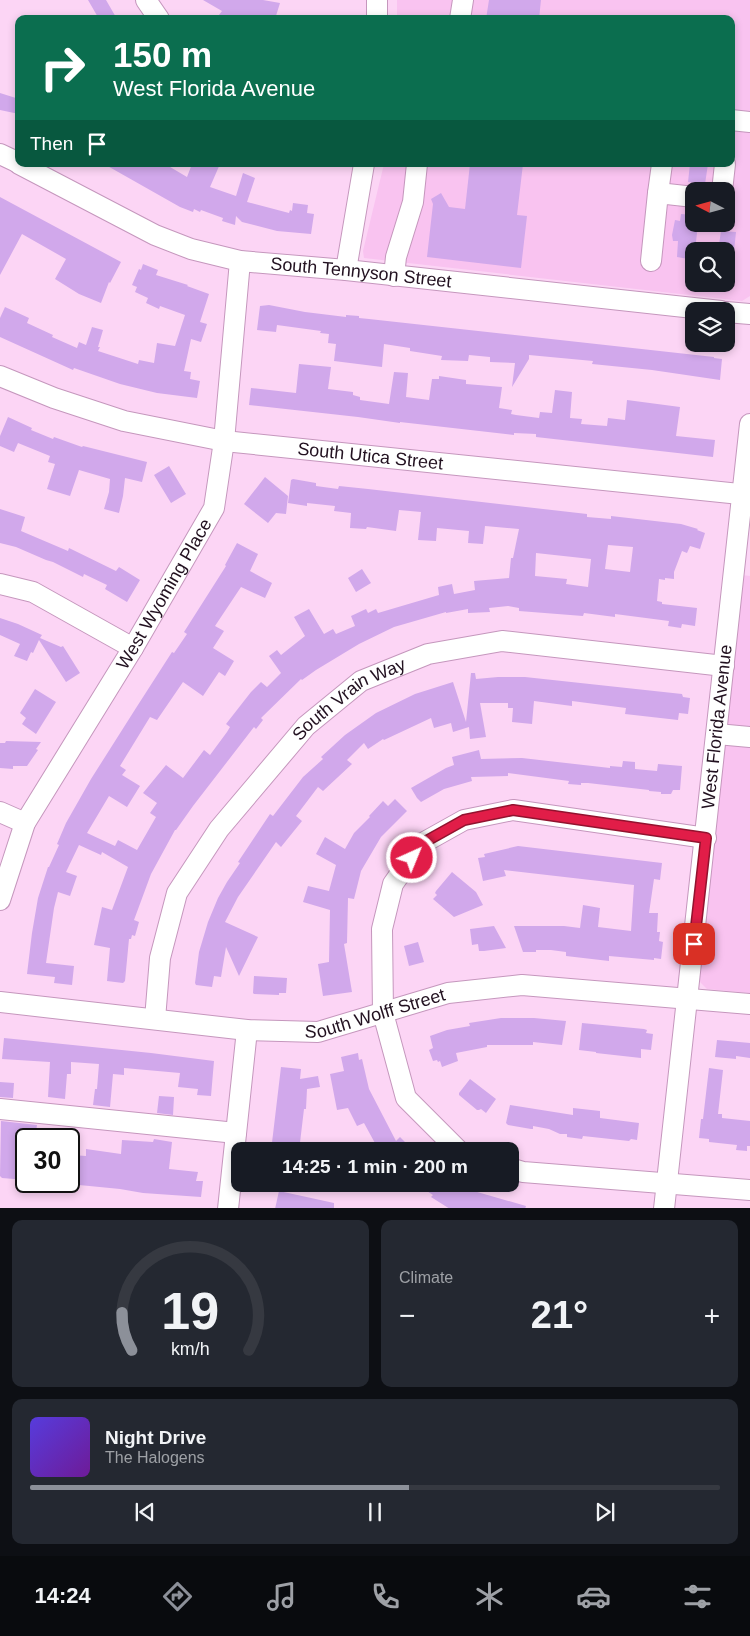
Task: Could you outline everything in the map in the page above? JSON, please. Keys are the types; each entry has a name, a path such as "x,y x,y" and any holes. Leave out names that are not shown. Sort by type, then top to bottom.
{"street":[{"path":"146,0 156,15"},
{"path":"377,0 377,15"},
{"path":"460,15 462,0"},
{"path":"735,120 750,122"},
{"name":"South Tennyson Street","path":"0,154 15,162"},
{"name":"South Tennyson Street","path":"25,167 155,235 191,249 240,261 346,270 685,307"},
{"path":"346,270 363,167"},
{"path":"394,276 396,258 412,202 417,167"},
{"path":"651,261 662,167"},
{"path":"723,182 725,167"},
{"path":"658,193 685,196"},
{"name":"West Wyoming Place","path":"0,900 25,823 133,648 214,508 224,441 240,261"},
{"path":"735,313 750,314"},
{"name":"South Utica Street","path":"0,376 54,398 124,421 224,441 746,494"},
{"name":"West Florida Avenue","path":"664,1208 724,666 741,586 750,424"},
{"path":"0,584 33,592 133,648"},
{"name":"South Vrain Way","path":"155,1019 160,958 177,893 219,829 306,726 361,681 428,654 502,641 724,666"},
{"path":"717,734 750,737"},
{"path":"450,1142 406,1098 383,1013 382,929 393,884 421,844 464,820 513,810 706,838"},
{"path":"0,812 25,823"},
{"name":"South Wolff Street","path":"0,1002 247,1030 318,1032 448,993 522,985 750,1004"},
{"path":"228,1208 247,1030"},
{"path":"0,1108 236,1133"},
{"path":"519,1171 750,1190"}],"shaded area":[{"path":"397,0 750,0 750,296 742,301 364,258 363,251 383,167 735,167 735,15 397,15"},
{"path":"742,575 750,576 750,993 707,989 700,982 699,975"}],"building":[{"path":"88,0 106,0 115,15 97,15"},
{"path":"203,0 263,0 280,3 276,15 219,15 222,11"},
{"path":"489,0 541,0 539,15 487,15"},
{"path":"0,93 15,98 15,113 0,110"},
{"path":"109,167 170,167 187,177 191,167 219,167 210,187 236,196 243,173 255,178 247,202 289,213 290,210 292,211 293,203 308,205 307,213 314,214 311,234 277,231 242,222 236,216 235,225 222,221 223,218 201,210 200,212 194,209 193,212 180,207"},
{"path":"470,167 523,167 517,215 527,216 521,268 427,257 433,204 431,199 441,193 449,207 465,209"},
{"path":"690,167 708,167 705,182 688,182"},
{"path":"0,197 121,262 109,282 101,303 79,294 55,279 66,259 22,234 0,275"},
{"path":"681,214 685,214 685,232 697,232 696,242 685,242 685,258 677,257 678,241 673,241 672,235 675,220 680,221"},
{"path":"721,232 736,232 735,242 719,242"},
{"path":"143,264 158,270 156,275 209,294 200,322 207,324 201,342 191,339 184,371 191,372 190,379 200,381 197,398 157,393 120,384 74,368 73,370 0,337 0,318 5,307 29,318 27,323 77,348 79,342 86,345 92,327 103,330 98,351 138,364 139,360 154,363 157,343 175,346 185,315 160,306 159,309 146,303 148,298 135,292 137,287 132,285"},
{"path":"269,305 346,317 346,315 359,316 359,318 714,357 722,359 720,380 592,364 593,361 529,355 529,359 512,387 515,363 490,362 490,357 469,355 468,361 441,360 442,356 410,351 410,348 384,344 382,367 334,361 336,344 328,343 329,334 320,333 321,331 277,325 276,332 257,330 260,306"},
{"path":"299,364 331,367 328,389 353,392 353,395 360,397 360,400 389,404 394,372 408,373 406,397 429,400 432,379 439,379 439,376 466,380 466,384 502,387 499,408 512,410 511,414 539,418 540,412 552,413 555,390 572,392 570,418 582,419 581,424 607,426 608,418 625,420 627,400 680,407 676,436 715,440 713,457 536,437 536,434 514,433 514,435 249,405 251,388 296,393"},
{"path":"8,417 32,428 31,430 53,439 54,437 82,447 147,462 142,482 125,478 119,513 104,509 109,492 110,479 79,470 70,496 47,489 55,464 48,462 50,456 18,443 14,452 0,446 0,436"},
{"path":"169,466 186,494 171,503 154,475"},
{"path":"265,477 288,496 286,514 276,513 268,523 244,504"},
{"path":"291,480 316,483 316,486 338,489 339,486 368,489 587,514 587,517 611,519 611,516 681,524 698,529 705,533 700,549 690,546 687,553 682,551 674,572 674,579 659,579 657,601 662,602 662,604 697,608 695,626 682,624 681,628 668,626 669,621 615,614 615,617 584,613 583,616 519,611 519,608 508,606 489,608 490,612 468,613 468,609 446,612 394,627 359,644 301,679 261,718 263,720 256,729 254,727 175,830 151,874 134,920 139,922 135,936 132,935 131,939 129,939 125,981 123,983 107,981 110,948 94,945 102,907 112,910 128,867 102,852 101,855 79,845 66,872 77,876 70,896 58,892 46,963 74,966 72,985 54,983 55,977 27,974 38,898 66,823 91,779 136,708 172,652 174,653 187,634 184,632 226,566 237,543 258,554 250,571 272,583 265,598 241,587 215,626 224,631 213,648 234,661 225,676 219,672 203,696 183,682 157,720 150,717 120,766 126,770 122,775 140,786 127,807 109,796 87,833 115,846 118,840 137,850 156,817 150,813 157,803 143,793 166,765 183,778 204,750 210,755 230,727 226,724 251,692 261,682 267,687 281,673 269,656 277,650 281,655 305,636 294,617 309,609 324,634 333,629 336,634 355,626 351,616 366,609 368,613 376,609 378,613 439,595 438,587 452,584 454,594 475,590 474,581 509,578 511,558 513,558 519,529 485,526 483,544 468,543 469,531 437,528 436,541 418,540 421,512 399,510 396,531 367,527 366,529 350,528 351,513 334,511 335,506 307,503 307,506 288,503","holes":["608,545 633,547 630,572 605,569","536,553 591,559 588,587 566,584 567,579 535,576"]},
{"path":"0,509 25,517 21,531 68,551 69,548 116,571 119,567 140,580 127,602 105,589 107,585 84,574 83,577 53,562 16,547 0,543"},
{"path":"362,569 371,583 356,592 348,578"},
{"path":"0,618 42,635 40,638 61,647 63,646 80,673 66,682 39,640 27,661 14,656 20,644 0,635"},
{"path":"471,673 475,673 476,679 525,677 682,694 683,697 690,698 688,714 679,713 678,720 625,714 626,708 572,701 572,706 534,701 532,724 512,722 513,708 508,708 508,703 480,703 486,737 470,739 469,727 453,732 451,723 434,728 431,718 383,739 368,749 364,743 347,760 352,764 323,791 318,787 296,816 302,821 281,847 276,842 238,897 225,922 258,937 239,976 226,947 221,977 214,976 212,987 196,985 199,952 218,898 240,863 238,862 270,814 273,816 303,777 345,735 376,713 415,694 453,682 466,722"},
{"path":"35,689 56,702 36,734 22,724 26,718 20,713"},
{"path":"6,741 41,742 27,766 13,766 13,769 0,768 0,743 5,743"},
{"path":"479,750 481,759 522,758 610,768 610,766 622,767 623,761 635,762 635,769 657,771 658,764 682,766 680,790 673,790 671,794 661,794 661,792 649,790 588,783 581,783 581,785 568,784 569,781 508,773 508,776 471,777 472,781 444,789 421,802 417,798 411,788 454,765 452,757"},
{"path":"395,799 407,811 381,837 361,871 354,899 348,898 347,943 344,944 352,992 323,996 318,964 329,962 330,910 303,902 308,886 329,891 336,865 316,854 325,837 345,849 354,833 383,801 388,806"},
{"path":"518,846 662,863 660,880 654,879 649,913 658,913 657,932 660,932 659,941 663,942 661,959 609,956 609,961 566,956 566,952 551,950 523,952 514,926 564,926 580,928 583,905 600,908 598,927 631,931 634,885 504,870 506,876 483,881 478,858 485,857 484,854"},
{"path":"452,872 476,892 483,905 454,917 433,899 437,895 436,891"},
{"path":"494,926 506,948 479,951 478,944 472,945 470,929"},
{"path":"418,942 424,962 409,966 404,946"},
{"path":"254,976 287,978 286,993 279,993 279,995 254,994"},
{"path":"501,1018 534,1018 566,1021 562,1045 533,1042 533,1045 487,1045 487,1047 456,1053 458,1061 442,1067 440,1061 433,1061 429,1050 433,1048 430,1036 447,1030 470,1026 469,1023"},
{"path":"582,1023 647,1030 646,1033 653,1034 651,1050 641,1049 641,1058 579,1050"},
{"path":"4,1038 214,1061 211,1096 197,1095 198,1089 178,1087 180,1073 124,1068 124,1075 113,1074 110,1107 93,1105 95,1089 97,1089 99,1064 71,1062 71,1074 67,1074 65,1099 48,1097 50,1062 2,1059"},
{"path":"717,1040 750,1043 750,1058 736,1056 736,1059 715,1057"},
{"path":"358,1053 359,1060 362,1059 369,1089 396,1141 400,1137 405,1142 374,1142 364,1123 357,1126 348,1108 337,1110 330,1074 344,1071 341,1057"},
{"path":"281,1067 301,1069 300,1079 318,1076 320,1087 307,1089 306,1109 304,1109 300,1142 272,1142"},
{"path":"709,1068 723,1070 718,1114 722,1114 722,1118 750,1121 750,1146 747,1146 747,1151 736,1150 737,1145 709,1142 709,1139 699,1138"},
{"path":"470,1079 496,1099 486,1113 481,1109 477,1110 459,1095"},
{"path":"0,1082 14,1083 13,1098 0,1097"},
{"path":"159,1096 174,1097 173,1115 157,1113"},
{"path":"510,1105 573,1115 573,1108 600,1111 600,1118 639,1123 637,1140 631,1139 629,1141 583,1136 582,1139 567,1137 567,1134 560,1134 549,1129 533,1126 533,1129 531,1129 508,1125 506,1123"},
{"path":"1,1121 37,1125 37,1128 15,1128 15,1179 2,1178 0,1176"},
{"path":"154,1139 172,1142 169,1169 198,1172 196,1181 203,1181 201,1197 143,1193 80,1185 80,1156 86,1156 86,1149 121,1154 122,1140 153,1142"},
{"path":"279,1192 284,1192 334,1203 334,1208 275,1208"},
{"path":"428,1192 477,1192 526,1206 525,1208 448,1208 431,1197 433,1195"}],"route":[{"path":"412,858 421,844 464,820 513,810 706,838 694,944"}]}
